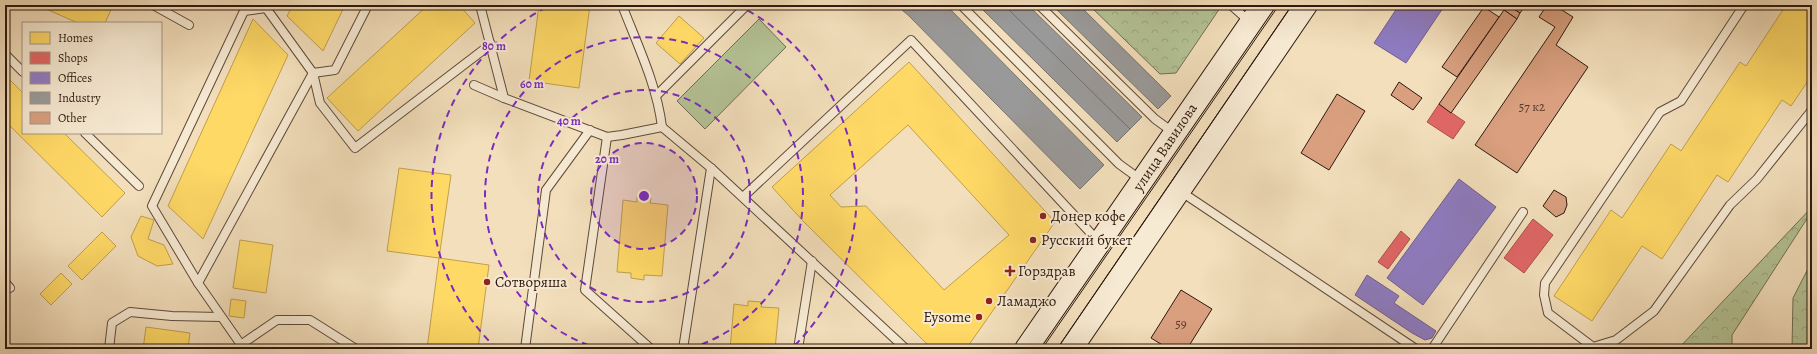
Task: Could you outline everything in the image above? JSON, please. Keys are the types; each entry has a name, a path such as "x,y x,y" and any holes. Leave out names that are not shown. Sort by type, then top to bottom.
{"main road":[{"name":"улица Вавилова","path":"1026,349 1263,5"},
{"path":"1071,349 1306,5"}],"lane":[{"path":"153,5 189,25"},
{"path":"313,74 335,70 368,5"},
{"path":"480,5 504,98"},
{"path":"622,5 656,96 662,127 743,197 906,349"},
{"path":"656,96 747,5"},
{"path":"961,5 1119,164 1142,181"},
{"path":"1039,5 1155,119 1174,134"},
{"path":"1232,5 1251,23"},
{"path":"1744,5 1681,101 1660,112 1545,283 1544,296 1548,313 1593,347 1616,340 1654,311 1730,204 1757,179 1812,110"},
{"path":"356,349 310,320 277,320 243,347 220,317 198,283 152,206 244,11 267,6 313,74 320,103 355,148 491,44"},
{"path":"743,197 910,40 1099,243"},
{"path":"5,54 22,71"},
{"path":"198,283 313,74"},
{"path":"474,85 607,137 622,136 662,127"},
{"path":"525,349 546,190 590,130"},
{"path":"86,134 139,186"},
{"path":"607,137 585,290 651,349"},
{"path":"683,349 711,168"},
{"path":"1180,191 1416,349"},
{"path":"1432,349 1523,212"},
{"path":"798,349 812,261"},
{"path":"109,349 112,323 130,312 172,316 220,317"}],"green space":[{"path":"1089,5 1222,5 1176,73 1160,74"},
{"path":"759,19 786,47 705,129 677,101"},
{"path":"1812,207 1812,211 1732,335 1732,349 1678,349"},
{"path":"1812,261 1812,349 1792,349 1793,298"}],"building: Homes":[{"path":"37,5 113,5 105,22 76,22"},
{"path":"293,5 345,5 323,51 287,16"},
{"path":"428,5 459,5 475,23 358,131 327,98"},
{"path":"539,5 590,5 579,88 529,81"},
{"path":"1786,5 1812,5 1812,75 1791,106 1782,100 1728,182 1717,175 1662,259 1642,246 1592,321 1554,296 1611,210 1622,218 1671,144 1681,151 1740,62 1746,66"},
{"path":"679,16 704,38 680,64 656,43"},
{"path":"253,19 288,55 203,239 168,206"},
{"path":"909,62 1055,222 966,349 932,349 803,221 772,187","holes":["908,125 1009,235 944,290 866,206 841,207 830,195"]},
{"path":"5,75 22,92 22,134 65,134 125,193 102,217 5,121"},
{"path":"399,168 451,175 439,258 387,251"},
{"path":"637,197 651,198 650,203 668,205 662,276 644,275 644,280 631,278 631,273 617,272 623,200 637,202"},
{"path":"141,216 154,220 148,239 164,245 173,264 157,266 138,256 131,237"},
{"path":"102,232 116,246 82,280 68,266"},
{"path":"240,240 273,245 266,293 233,288"},
{"path":"439,258 489,265 478,349 427,349"},
{"path":"61,273 72,284 51,305 40,294"},
{"path":"231,299 246,301 244,318 229,316"},
{"path":"748,301 762,302 761,307 779,308 775,349 730,349 734,304 748,306"},
{"path":"146,327 190,333 188,349 143,349"}],"building: Shops":[{"path":"1439,104 1465,122 1453,139 1427,122"},
{"path":"1533,219 1553,235 1524,273 1504,258"},
{"path":"1401,231 1410,239 1388,269 1378,262"}],"building: Offices":[{"path":"1399,5 1445,5 1406,63 1374,43"},
{"path":"1459,179 1496,207 1423,305 1387,278"},
{"path":"1367,275 1399,296 1394,303 1436,331 1432,338 1425,340 1412,333 1355,295"}],"building: Industry":[{"path":"896,5 946,5 1104,165 1080,189 908,15"},
{"path":"978,5 1004,5 1130,129 1117,142"},
{"path":"1004,5 1028,5 1142,117 1130,129"},
{"path":"1052,5 1079,5 1171,96 1158,109"}],"building: Other":[{"path":"1508,5 1520,13 1517,19 1504,10"},
{"path":"1516,5 1526,5 1520,13 1514,9"},
{"path":"1547,5 1554,5 1573,17 1556,45 1588,67 1517,173 1475,145 1555,27 1539,17"},
{"path":"1484,7 1499,17 1457,77 1442,67"},
{"path":"1504,10 1517,19 1451,113 1439,104"},
{"path":"1399,82 1422,98 1413,110 1391,95"},
{"path":"1337,94 1365,111 1329,170 1301,153"},
{"path":"1554,190 1566,197 1567,205 1564,213 1556,217 1543,206"},
{"path":"1181,290 1212,309 1187,349 1169,349 1151,338"}],"tram line":[{"path":"1042,349 1279,5"},
{"path":"1057,349 1292,5"}],"place":[{"name":"Донер кофе","path":"1043,216"},
{"name":"Русский букет","path":"1033,240"},
{"name":"Горздрав","path":"1010,271"},
{"name":"Сотворяша","path":"487,282"},
{"name":"Ламаджо","path":"989,301"},
{"name":"Eysome","path":"979,317"}]}
